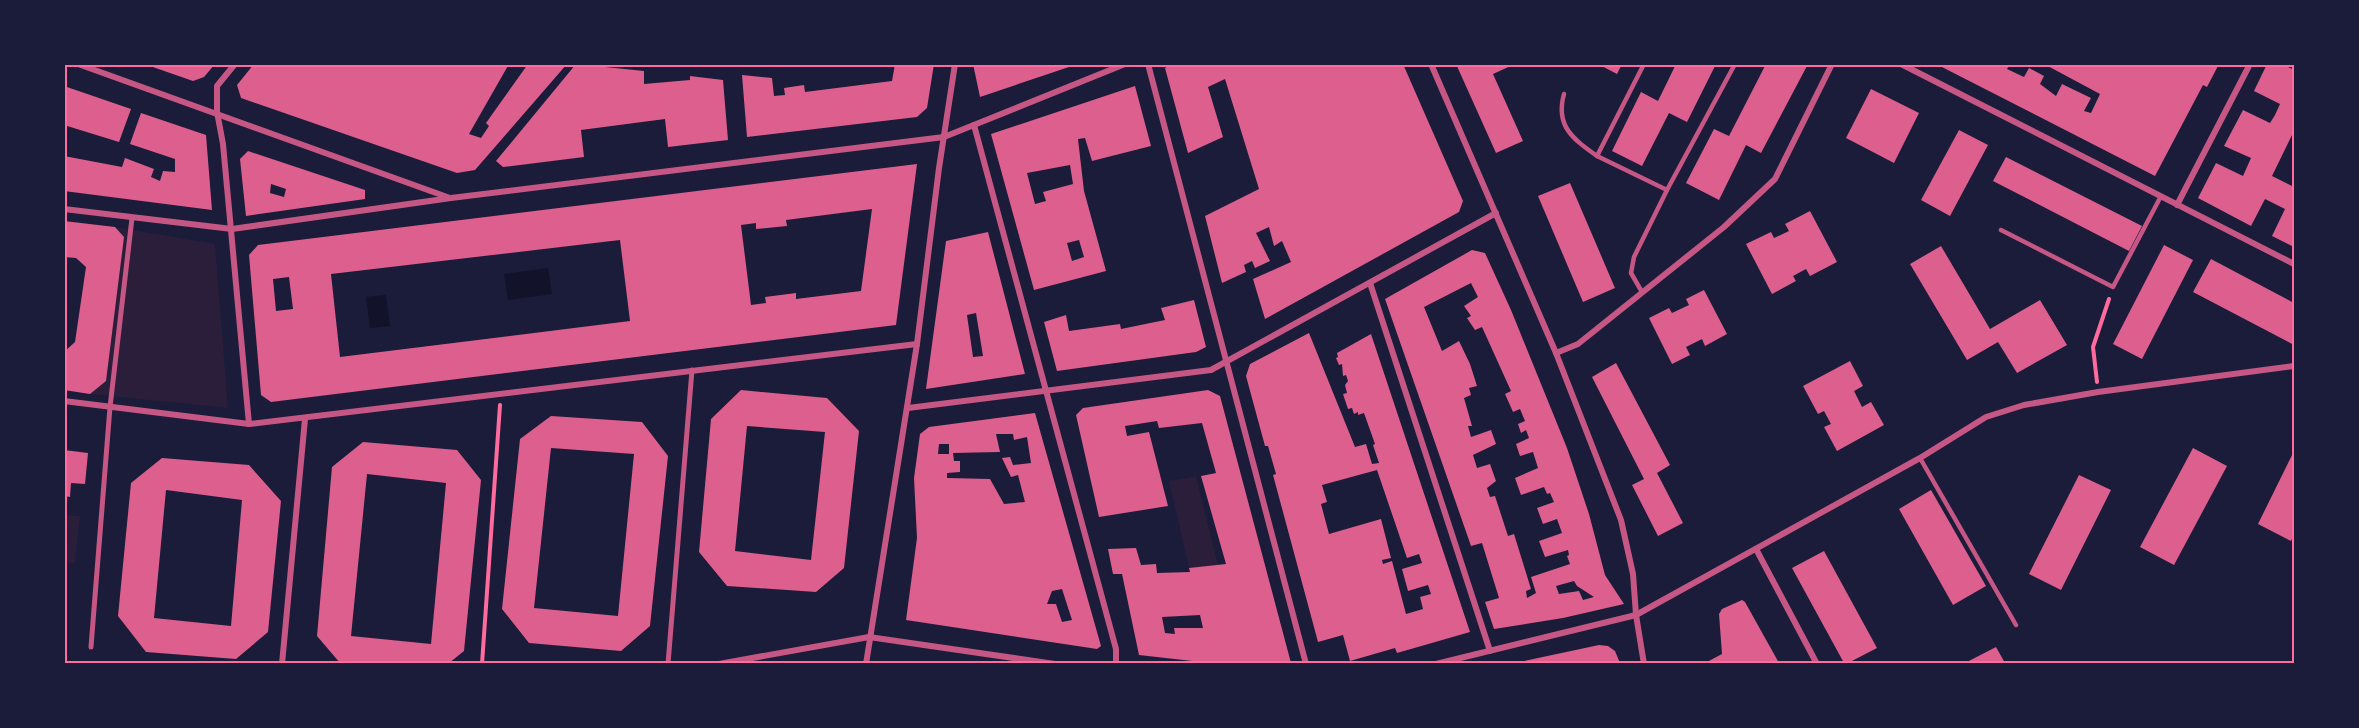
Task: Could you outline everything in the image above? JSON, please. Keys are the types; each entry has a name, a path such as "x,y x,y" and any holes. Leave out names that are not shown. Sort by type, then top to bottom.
{"street":[{"path":"78,64 217,112 451,198"},
{"path":"235,64 217,86 217,112 223,144 232,229 249,424"},
{"path":"866,663 908,408 955,64"},
{"path":"64,209 232,229 451,198 944,137 1125,64"},
{"path":"1148,64 1306,663"},
{"path":"1431,64 1556,353 1621,520 1633,574 1636,615 1644,663"},
{"path":"1556,353 1578,344 1724,227 1775,179 1832,64"},
{"path":"1901,64 2160,198 2295,264"},
{"path":"2176,205 2250,64"},
{"path":"974,125 1116,649 1116,663"},
{"path":"908,408 1211,370 1496,213"},
{"path":"91,647 110,406 132,218"},
{"path":"1370,283 1490,651"},
{"path":"64,401 249,424 917,344"},
{"path":"1436,663 1636,615 1920,458 1986,417 2024,405 2098,392 2295,366"},
{"path":"668,663 692,370"},
{"path":"282,663 305,419"},
{"path":"1756,549 1817,663"},
{"path":"719,663 759,660 869,637 1055,663"}],"lane":[{"path":"1597,156 1644,64"},
{"path":"1642,292 1631,273 1632,264 1667,190 1735,64"},
{"path":"1564,94 1560,109 1564,125 1578,142 1597,156 1667,190"},
{"path":"2001,230 2113,287 2160,198"},
{"path":"1920,458 2016,625"}],"path":[{"path":"2098,392 2093,347 2113,287"},
{"path":"482,663 501,393"}],"shaded area":[{"path":"115,227 215,244 228,408 90,394 124,237"},
{"path":"548,268 552,294 508,300 504,274"},
{"path":"386,295 390,326 370,328 366,297"},
{"path":"1196,476 1218,565 1189,568 1169,481"},
{"path":"65,515 80,516 75,563 65,562"}],"building":[{"path":"215,64 204,77 193,81 147,65"},
{"path":"254,64 509,64 469,134 481,138 489,126 486,123 528,64 567,64 475,170 457,173 241,98 237,85"},
{"path":"576,64 644,71 644,84 690,80 690,76 723,80 728,140 668,147 665,119 581,130 584,157 503,167 496,161"},
{"path":"895,64 934,64 927,108 917,117 747,137 742,75 772,78 774,96 785,95 784,88 804,85 805,92 892,81"},
{"path":"973,64 1000,64 1000,67 1075,65 980,97"},
{"path":"1172,64 1403,64 1463,201 1459,212 1265,319 1253,279 1291,262 1282,241 1274,246 1269,227 1256,233 1270,261 1255,268 1252,261 1244,265 1246,272 1222,283 1205,216 1259,189 1225,79 1208,87 1223,137 1188,153 1165,68"},
{"path":"1456,64 1515,64 1493,74 1523,141 1496,153"},
{"path":"1598,64 1622,64 1617,74"},
{"path":"1676,64 1716,64 1687,122 1669,113 1642,166 1612,151 1641,92 1658,101"},
{"path":"1766,64 1808,64 1761,153 1746,145 1719,200 1686,183 1714,129 1729,136"},
{"path":"1936,64 2010,64 2007,69 2024,77 2029,68 2044,76 2040,84 2056,96 2062,84 2091,98 2084,111 2091,113 2100,94 2044,64 2178,64 2184,67 2185,64 2219,64 2207,87 2203,85 2155,176"},
{"path":"2267,64 2282,64 2294,70 2294,131 2272,176 2294,187 2294,247 2272,236 2285,209 2265,199 2251,226 2198,198 2216,163 2243,176 2251,158 2224,146 2243,110 2270,123 2275,115 2280,104 2254,91"},
{"path":"64,86 131,109 119,142 64,125"},
{"path":"1135,86 1151,146 1092,161 1085,138 1078,139 1084,191 1106,271 1034,290 991,134","holes":["1070,165 1073,184 1043,192 1046,201 1035,204 1027,173","1079,240 1084,257 1072,261 1067,243"]},
{"path":"1871,89 1919,113 1894,163 1846,138"},
{"path":"141,113 206,135 212,210 64,191 64,156 122,167 125,158 154,169 151,177 160,181 163,171 175,172 175,159 130,144"},
{"path":"1959,130 1988,145 1950,216 1921,200"},
{"path":"248,151 365,190 365,199 246,216 240,159","holes":["271,184 286,189 284,197 270,193"]},
{"path":"2006,157 2142,226 2129,251 1993,181"},
{"path":"917,164 896,325 271,402 261,395 249,255 258,245","holes":["872,209 861,291 796,299 796,293 765,297 766,303 751,305 741,225 756,223 756,229 787,226 786,220","620,240 630,321 340,357 331,274","289,277 293,309 276,311 273,279"]},
{"path":"1570,183 1615,288 1583,302 1538,196"},
{"path":"1810,211 1837,262 1810,276 1806,269 1793,276 1796,281 1772,294 1746,244 1771,232 1774,238 1789,231 1785,224"},
{"path":"64,221 115,227 124,237 106,381 90,394 64,390 64,352 75,342 86,267 76,258 64,257"},
{"path":"988,232 1025,374 926,389 946,241","holes":["976,313 983,356 973,357 967,315"]},
{"path":"2164,245 2193,260 2142,359 2113,344"},
{"path":"1941,246 1990,329 2040,300 2067,345 2017,373 1998,342 1967,360 1910,264"},
{"path":"1472,250 1485,253 1511,310 1567,448 1589,514 1605,575 1624,604 1563,618 1494,629 1485,602 1499,598 1482,543 1471,546 1385,299","holes":["1471,283 1478,297 1464,306 1471,316 1467,318 1475,330 1482,327 1511,391 1505,394 1513,412 1520,409 1525,421 1518,424 1521,433 1526,430 1529,438 1516,444 1520,456 1533,452 1538,468 1515,478 1521,495 1544,487 1547,494 1550,493 1554,502 1537,508 1543,524 1557,519 1562,533 1539,541 1545,557 1568,550 1569,555 1567,556 1570,564 1531,577 1536,593 1527,598 1526,591 1531,589 1514,534 1508,536 1495,496 1490,497 1487,488 1496,481 1490,464 1477,468 1473,455 1496,444 1491,430 1471,437 1468,426 1472,426 1464,398 1471,395 1469,388 1477,386 1470,364 1459,341 1442,351 1424,307","1574,581 1577,586 1594,597 1583,600 1579,591 1559,594 1556,586"]},
{"path":"2211,259 2294,303 2294,345 2193,292"},
{"path":"1704,290 1727,334 1705,346 1702,339 1686,347 1690,355 1672,364 1649,318 1669,308 1672,313 1689,305 1686,299"},
{"path":"1194,300 1206,347 1196,352 1057,371 1044,322 1066,315 1069,331 1120,324 1121,329 1165,320 1161,308"},
{"path":"1309,333 1355,447 1366,444 1372,464 1379,463 1364,413 1354,414 1352,408 1348,409 1343,394 1347,393 1345,385 1348,381 1346,375 1343,376 1342,364 1339,365 1336,358 1337,353 1371,334 1470,632 1397,653 1395,648 1350,661 1343,635 1318,642 1273,475 1276,474 1268,446 1265,446 1246,376 1250,364","holes":["1377,470 1407,558 1419,554 1422,563 1402,569 1408,591 1428,585 1431,594 1420,597 1423,609 1406,614 1392,561 1383,564 1382,560 1391,558 1381,519 1329,534 1321,504 1327,502 1322,485"]},
{"path":"1850,361 1863,386 1854,391 1862,407 1871,402 1884,425 1837,451 1824,427 1831,424 1824,411 1818,414 1803,386"},
{"path":"1616,363 1670,465 1657,473 1683,523 1658,536 1632,485 1644,479 1592,377"},
{"path":"741,390 827,398 859,431 844,568 816,592 727,586 699,552 711,419","holes":["747,426 825,432 811,560 735,551"]},
{"path":"1208,390 1220,396 1291,663 1210,663 1139,655 1122,574 1113,574 1108,549 1136,548 1141,565 1156,564 1157,573 1190,572 1189,568 1226,564 1201,476 1216,473 1202,423 1159,428 1157,421 1125,426 1127,436 1149,432 1168,506 1099,517 1076,415 1083,408","holes":["1200,615 1203,628 1174,628 1175,634 1165,633 1162,617"]},
{"path":"1035,413 1101,646 1097,649 906,620 917,538 914,478 920,434 929,427","holes":["996,434 1013,434 1014,440 1027,437 1031,463 1013,465 1010,457 1002,458 1011,477 1018,475 1025,502 1004,504 990,479 947,478 947,473 960,472 960,461 954,461 953,453 1000,452","939,444 949,444 949,454 938,454","1062,589 1072,620 1062,622 1056,604 1047,604 1052,591"]},
{"path":"551,416 642,422 668,456 650,626 621,651 529,643 502,609 520,439","holes":["551,448 634,454 618,616 534,608"]},
{"path":"363,442 457,450 481,480 464,651 449,663 340,663 317,636 332,467","holes":["367,474 446,483 431,644 351,636"]},
{"path":"2193,448 2227,466 2174,565 2140,547"},
{"path":"64,450 88,453 85,484 71,483 70,497 64,496"},
{"path":"2294,451 2294,534 2291,541 2258,524"},
{"path":"162,458 249,465 281,501 268,632 236,659 146,652 118,616 131,483","holes":["166,490 242,500 231,626 154,618"]},
{"path":"2079,475 2111,490 2061,590 2029,574"},
{"path":"1931,490 1986,586 1953,605 1899,509"},
{"path":"1824,551 1877,648 1848,663 1844,663 1792,568"},
{"path":"1742,600 1779,663 1705,663 1722,654 1719,614 1722,609"},
{"path":"1599,645 1608,646 1615,651 1620,663 1515,663"},
{"path":"1996,647 2005,663 1965,663"}]}
